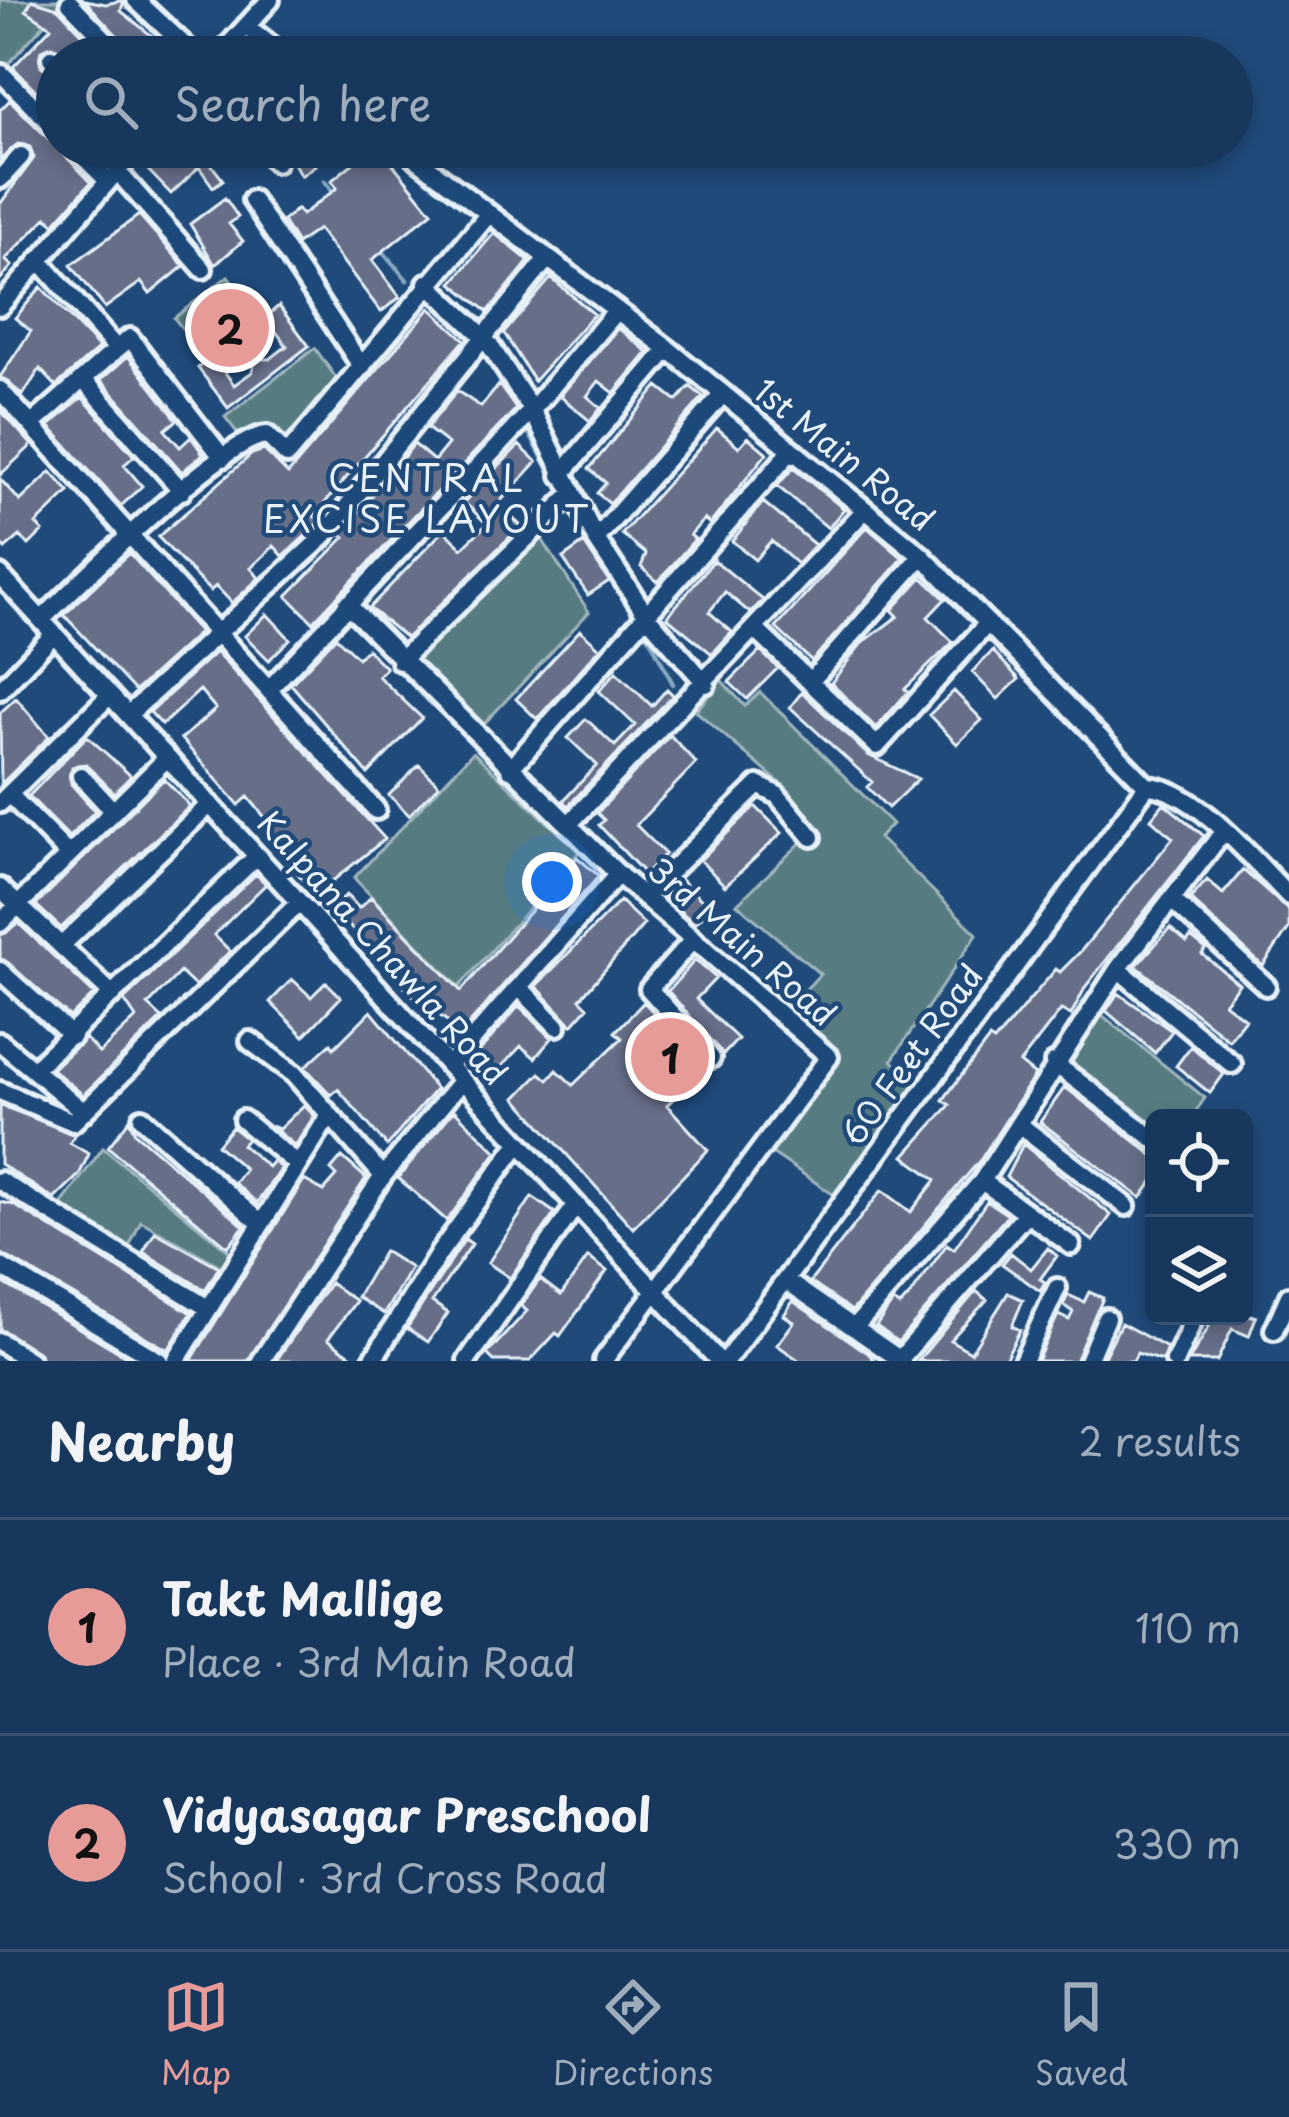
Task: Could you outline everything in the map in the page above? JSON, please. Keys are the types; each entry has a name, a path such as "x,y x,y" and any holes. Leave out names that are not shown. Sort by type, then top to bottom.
{"street":[{"path":"136,0 175,36"},
{"path":"238,36 270,0"},
{"path":"70,3 102,36"},
{"path":"247,26 260,36"},
{"path":"2,74 36,109"},
{"path":"0,179 22,156"},
{"path":"102,168 202,269"},
{"path":"0,306 120,168"},
{"name":"1st Main Road","path":"428,168 668,349 922,556 1148,786 1166,786 1224,831 1289,896"},
{"path":"252,200 362,367"},
{"path":"0,690 47,627 133,535 182,491 258,436 267,435 287,455 488,215"},
{"path":"128,715 321,539 547,259"},
{"path":"39,260 124,343 223,458"},
{"path":"427,284 485,338 532,410 596,539 646,616 706,684"},
{"path":"270,688 532,410 616,311"},
{"path":"32,424 124,343"},
{"path":"561,475 668,349"},
{"path":"82,379 182,491"},
{"path":"0,390 376,810"},
{"path":"596,539 723,394"},
{"path":"510,769 792,450"},
{"path":"400,661 571,495"},
{"path":"568,825 706,684 864,511"},
{"path":"810,682 922,556"},
{"name":"Kalpana Chawla Road","path":"0,575 722,1361"},
{"name":"3rd Main Road","path":"346,604 618,874 830,1057 603,1361"},
{"path":"756,630 877,746 988,623"},
{"path":"68,854 4,798 110,695"},
{"path":"0,923 167,758"},
{"path":"81,776 113,811"},
{"path":"644,897 758,785 777,795 812,837"},
{"name":"60 Feet Road","path":"722,1361 1148,786"},
{"path":"62,945 210,805"},
{"path":"854,1328 982,1181 1118,969 1224,831"},
{"path":"35,1068 256,856"},
{"path":"261,1361 383,1175 519,987 618,874"},
{"path":"0,887 113,995"},
{"path":"1171,899 1266,986"},
{"path":"0,1090 73,1122 299,902"},
{"path":"692,941 650,989 711,1058"},
{"path":"1118,969 1232,1064"},
{"path":"0,970 72,1036"},
{"path":"519,987 557,1026"},
{"path":"250,1041 294,1074 383,1175"},
{"path":"0,1042 84,1112"},
{"path":"1054,1063 1145,1132"},
{"path":"176,1361 328,1117"},
{"path":"142,1118 259,1222"},
{"path":"243,1120 297,1164"},
{"path":"1020,1125 1126,1206"},
{"path":"371,1361 440,1252 519,1143"},
{"path":"0,1180 208,1308"},
{"path":"982,1181 1024,1216 1071,1245"},
{"path":"467,1361 577,1205"},
{"path":"785,1280 901,1360 1024,1216"},
{"path":"0,1266 159,1361"},
{"path":"1024,1361 1058,1288"},
{"path":"1274,1330 1289,1296"},
{"path":"1088,1361 1106,1318"},
{"path":"1175,1361 1191,1325"},
{"path":"0,1342 30,1361"}],"green space":[{"path":"0,0 66,0 0,73"},
{"path":"228,276 254,310 200,351 174,318"},
{"path":"315,348 338,381 286,444 268,427 242,439 225,417"},
{"path":"538,533 589,612 479,729 409,660"},
{"path":"721,680 745,706 760,692 892,824 879,838 977,934 892,1060 917,1087 837,1197 772,1153 839,1056 787,1010 820,974 737,904 815,829 790,792 696,711"},
{"path":"473,752 579,852 459,987 354,878"},
{"path":"1098,1012 1205,1098 1197,1109 1145,1109 1145,1121 1065,1061"},
{"path":"103,1148 230,1252 222,1267 141,1221 128,1249 57,1210"}],"building":[{"path":"32,0 58,8 84,36 42,36 51,27 26,10"},
{"path":"85,0 106,4 124,0 121,11 152,36 116,36"},
{"path":"36,43 36,91 13,67"},
{"path":"10,100 36,126 36,168 77,168 91,182 54,224 47,217 5,260 12,266 0,280 0,204 34,158 30,147 18,144 0,160 0,110"},
{"path":"146,168 198,168 171,194"},
{"path":"200,168 214,168 223,180 213,187"},
{"path":"347,168 396,168 432,212 372,260 400,297 381,312 318,229 297,244 283,221 297,209 302,215 337,188 331,181"},
{"path":"225,198 238,217 229,224 243,241 215,265 190,224"},
{"path":"139,215 184,266 150,294 141,282 105,308 71,265"},
{"path":"494,233 529,261 488,312 452,283"},
{"path":"551,278 594,314 534,381 504,333"},
{"path":"41,287 99,348 56,386 40,369 23,395 0,377 31,331 15,318"},
{"path":"279,306 309,346 228,408 198,368 213,356 234,385 252,372 256,359 270,359 287,346 265,317"},
{"path":"430,308 465,340 314,516 319,521 312,530 283,556 274,546 251,568 259,578 232,603 216,586 210,591 158,537 252,454 264,450 288,474"},
{"path":"618,328 648,352 614,393 599,381 587,396 601,408 590,421 560,396"},
{"path":"128,356 177,420 165,430 180,447 191,437 203,454 182,472 101,380"},
{"path":"499,385 516,409 313,622 287,596 345,537 341,534 414,444 434,461 448,444 427,428 457,391 481,407"},
{"path":"658,386 677,401 690,386 703,397 610,504 597,493 606,483 589,469"},
{"path":"82,397 134,456 124,465 142,486 121,506 49,426"},
{"path":"0,410 32,445 0,475"},
{"path":"717,428 739,447 748,437 767,453 710,524 704,519 690,535 695,539 658,582 641,567 646,554 622,534"},
{"path":"519,445 537,462 498,504 521,526 406,638 369,608 444,530 462,548 487,524 464,502"},
{"path":"793,468 844,509 828,528 777,486"},
{"path":"51,472 69,492 36,524 43,531 29,545 20,536 5,549 0,544 0,479 20,501"},
{"path":"763,502 815,545 797,564 771,541 755,560 732,541"},
{"path":"867,527 903,558 812,661 776,628"},
{"path":"584,543 609,581 588,595 563,558"},
{"path":"129,553 200,632 135,691 64,615"},
{"path":"714,560 763,600 750,613 725,592 709,612 732,632 712,654 667,617"},
{"path":"922,577 945,599 928,617 953,642 905,689 908,692 876,728 831,683 861,644 898,616 892,610"},
{"path":"267,614 290,639 269,660 245,636"},
{"path":"580,630 600,648 537,719 516,699"},
{"path":"336,637 358,658 367,649 386,668 378,676 422,718 368,774 291,684"},
{"path":"760,651 778,668 747,699 729,682"},
{"path":"993,651 1019,679 998,699 972,672"},
{"path":"216,652 385,839 315,895 261,827 268,821 248,797 239,805 181,739 216,709 200,690 162,725 150,712"},
{"path":"616,672 652,706 667,689 673,695 568,806 563,801 597,765 568,738 586,719 615,746 635,725 599,691"},
{"path":"954,691 982,720 957,744 929,715"},
{"path":"802,692 868,755 918,779 888,808 867,787 872,782 790,707"},
{"path":"16,698 49,737 1,784 0,713"},
{"path":"670,735 696,763 636,825 665,854 645,874 599,825 604,820 597,813"},
{"path":"87,736 131,776 114,793 86,764 72,767 71,784 95,811 69,837 29,796"},
{"path":"419,765 439,785 409,815 389,795"},
{"path":"164,779 190,806 61,928 36,905"},
{"path":"1164,803 1204,836 1086,986 1071,1015 1061,1010 1020,1063 1035,1075 981,1159 852,1311 810,1282 882,1190 911,1212 936,1180 904,1156 950,1105 943,1100 989,1039 994,1042 1056,969 1060,972 1081,951 1173,838 1151,819"},
{"path":"755,806 782,833 725,886 700,860"},
{"path":"577,857 599,876 462,1032 412,995 333,908 346,895 359,908 371,897 461,991"},
{"path":"1243,870 1289,910 1289,928 1263,966 1190,899 1207,880 1223,894"},
{"path":"256,874 266,884 214,935 230,951 195,986 180,972 148,1005 162,1018 83,1095 52,1069 85,1038 99,1053 136,1018 124,1000"},
{"path":"680,879 710,908 695,924 664,897"},
{"path":"620,901 644,924 580,999 588,1007 572,1025 536,986"},
{"path":"18,923 94,994 70,1017 0,958 0,935"},
{"path":"1170,928 1206,949 1202,954 1239,984 1224,1003 1245,1019 1229,1040 1136,966"},
{"path":"695,960 716,978 696,999 738,1039 723,1055 668,991"},
{"path":"292,979 311,997 326,982 341,997 304,1036 270,1002"},
{"path":"1118,993 1172,1031 1155,1053 1106,1011"},
{"path":"644,1002 704,1068 667,1105 708,1150 633,1228 516,1098 540,1073 548,1080 557,1070 573,1085 622,1038 615,1032"},
{"path":"519,1006 552,1038 535,1058 521,1046 489,1080 470,1062"},
{"path":"371,1011 436,1089 387,1146 338,1089 331,1095 305,1067 331,1043 334,1048"},
{"path":"1191,1046 1224,1074 1210,1093 1176,1066"},
{"path":"1065,1087 1145,1149 1145,1192 1141,1198 1040,1122"},
{"path":"0,1105 75,1134 70,1143 89,1154 79,1175 54,1199 0,1164"},
{"path":"304,1105 314,1116 295,1146 271,1126 279,1129"},
{"path":"454,1110 497,1152 447,1221 398,1178"},
{"path":"129,1120 135,1133 244,1226 228,1247 108,1147"},
{"path":"232,1127 247,1139 242,1145 268,1167 273,1161 281,1168 257,1203 234,1183 245,1169 217,1145"},
{"path":"1023,1144 1111,1215 1093,1241 1006,1177"},
{"path":"342,1157 366,1178 248,1361 191,1361 304,1180 324,1191 337,1176 331,1170"},
{"path":"532,1197 555,1213 510,1278 488,1263"},
{"path":"987,1201 1008,1215 898,1342 876,1326 893,1302 900,1306 912,1293 947,1244 954,1249"},
{"path":"0,1202 14,1205 191,1313 168,1350 0,1253"},
{"path":"155,1232 219,1267 205,1290 143,1252"},
{"path":"465,1239 472,1244 432,1302 448,1313 428,1342 407,1328"},
{"path":"1048,1248 1057,1256 1040,1279 1045,1282 1040,1291 1002,1264 1011,1253 1031,1269"},
{"path":"384,1251 411,1268 384,1314 357,1297"},
{"path":"588,1257 607,1271 560,1336 556,1333 530,1361 494,1361 487,1354 527,1311 521,1306 540,1279 561,1295"},
{"path":"0,1281 134,1361 45,1361 0,1329"},
{"path":"330,1283 356,1301 328,1339 359,1361 276,1361"},
{"path":"976,1291 987,1300 950,1340 971,1352 1008,1293 1023,1300 1012,1326 1020,1330 1004,1361 918,1361"},
{"path":"1089,1292 1103,1298 1075,1361 1037,1361 1058,1315 1069,1320 1073,1312 1063,1305 1068,1295 1084,1302"},
{"path":"793,1301 875,1361 800,1361 777,1345 794,1322 784,1315"},
{"path":"1256,1317 1249,1336 1232,1329 1217,1361 1189,1361 1210,1325 1253,1325"},
{"path":"1121,1323 1167,1348 1162,1361 1137,1353 1133,1361 1102,1361"}],"waterway":[{"path":"324,181 334,193"},
{"path":"380,248 407,280"},
{"path":"525,426 561,492"},
{"path":"646,631 673,684"}],"place":[{"name":"Vidyasagar Preschool","path":"230,328"},
{"name":"Takt Mallige","path":"670,1057"}],"district":[{"name":"CENTRAL EXCISE LAYOUT","path":"427,500"}]}
